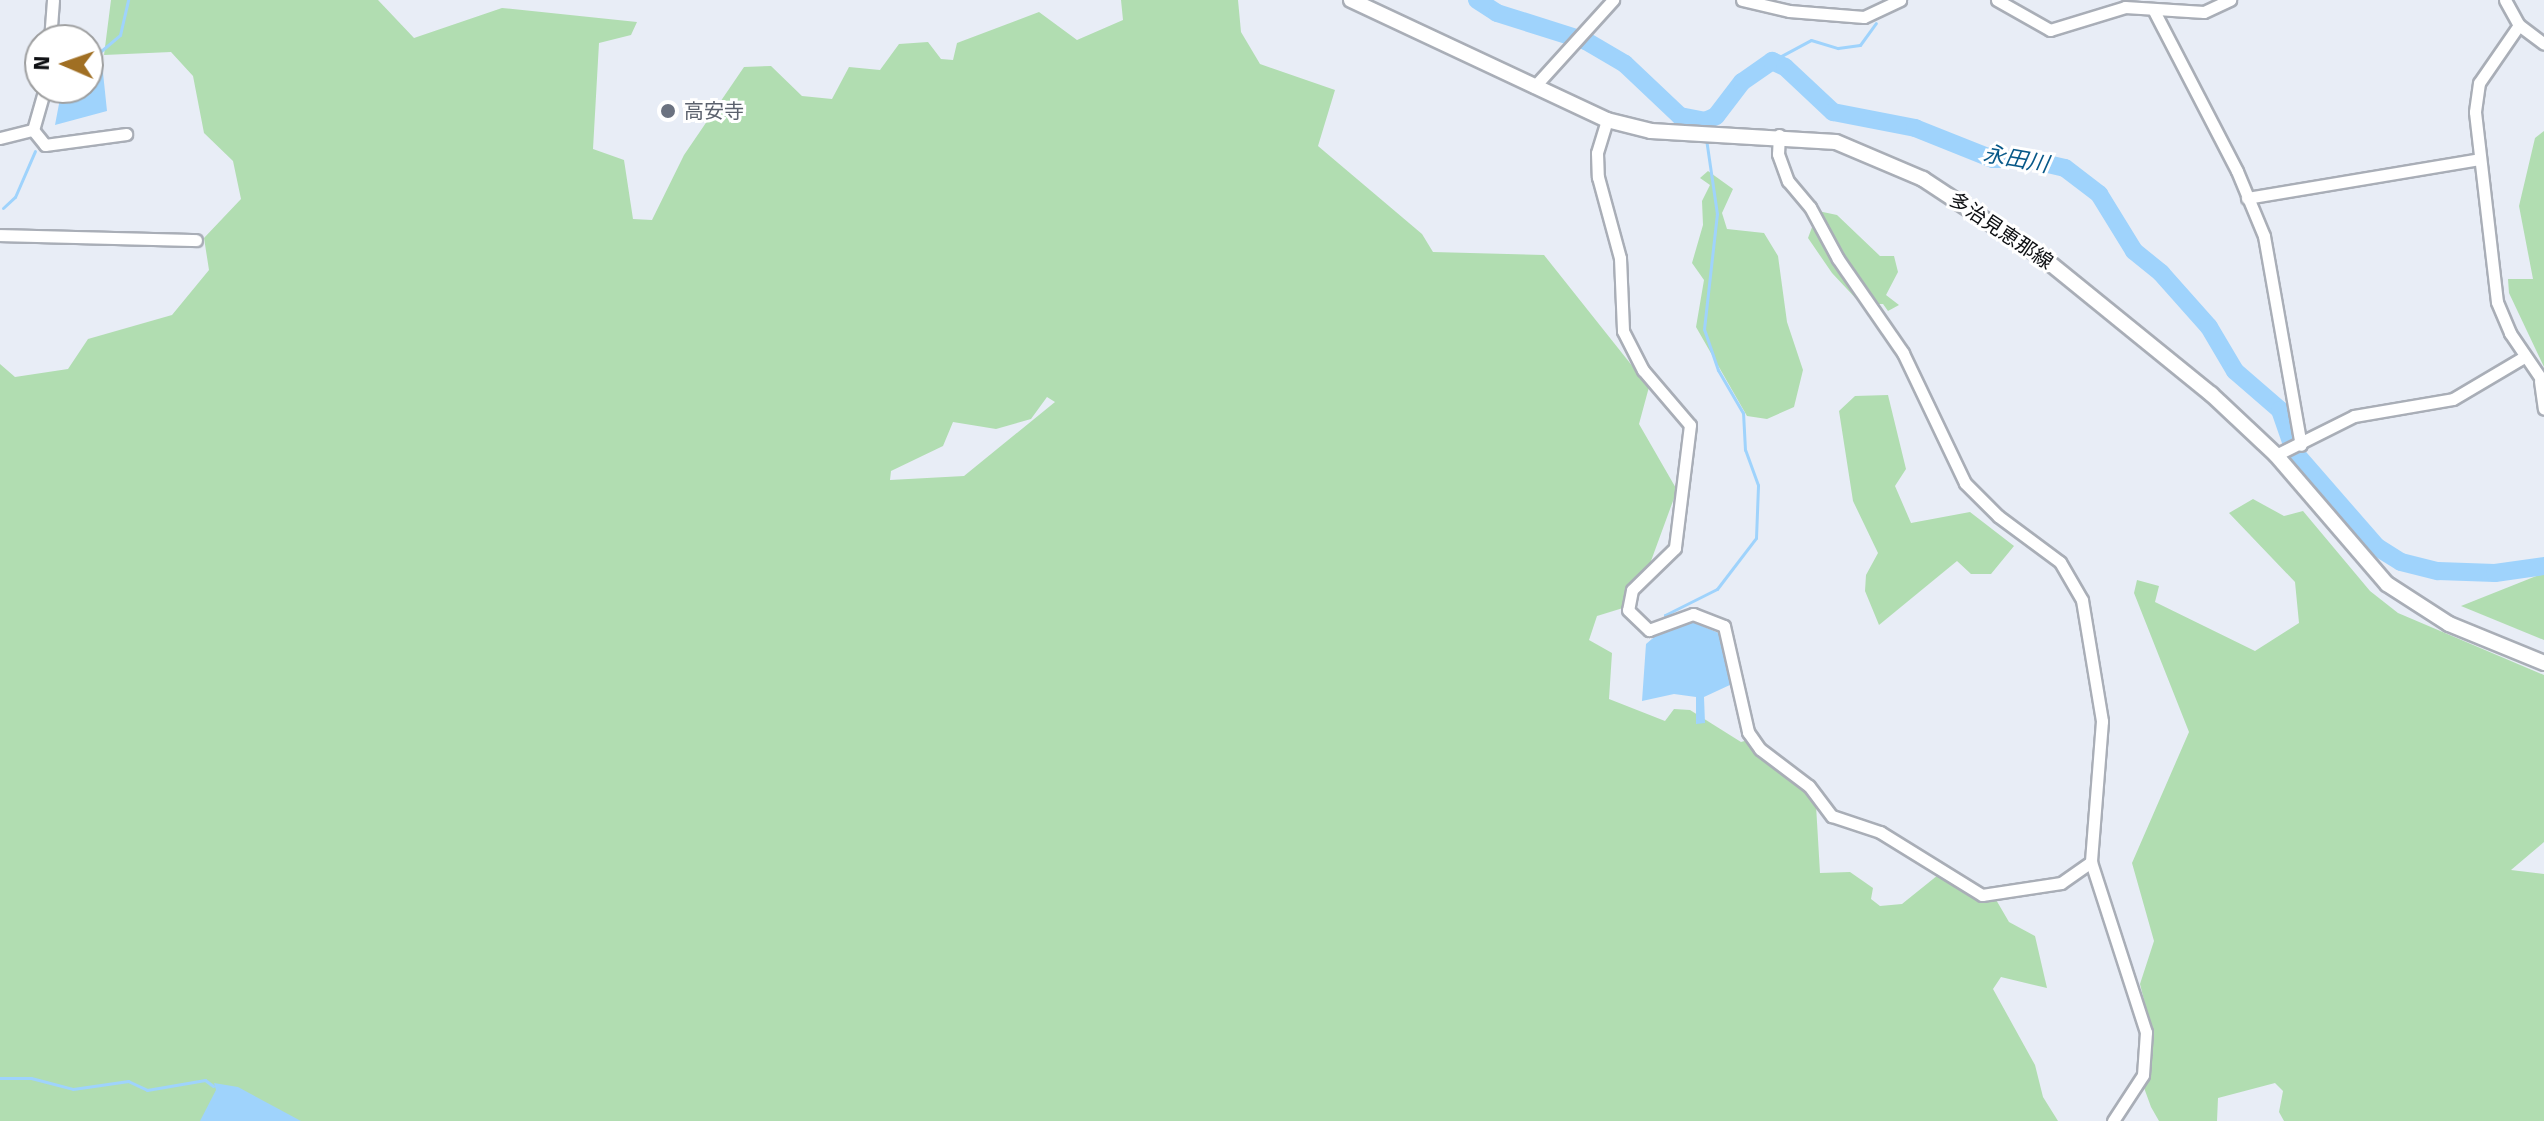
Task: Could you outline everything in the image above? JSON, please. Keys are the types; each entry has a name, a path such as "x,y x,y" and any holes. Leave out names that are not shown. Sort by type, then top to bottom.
{"main road":[{"name":"多治見恵那線","path":"1351,0 1607,120 1665,132 1779,135 1836,142 1923,179 2046,260 2211,394 2276,455 2394,589 2449,624 2544,663"}],"street":[{"path":"51,24 53,0"},
{"path":"1534,87 1613,0"},
{"path":"1742,0 1853,17 1884,12 1900,0"},
{"path":"1997,0 2050,30 2125,7 2204,12 2230,0"},
{"path":"2505,0 2519,25 2544,44"},
{"path":"2153,9 2247,198 2271,256 2301,445"},
{"path":"2519,25 2476,91 2480,159 2497,302 2524,357 2542,382 2544,409"},
{"path":"33,130 40,104"},
{"path":"1607,120 1597,153 1598,177 1620,258 1623,331 1643,370 1690,425 1675,548 1632,590 1628,610 1649,630 1693,614 1724,626 1748,732 1839,820 1880,832 1982,895 2061,883 2091,862"},
{"path":"33,130 45,145 126,134"},
{"path":"0,138 33,130"},
{"path":"1779,135 1778,154 1788,181 1810,207 1838,259 1903,353 1965,483 1998,516 2060,562 2082,600 2102,721 2091,862 2146,1032 2143,1075 2113,1121"},
{"path":"2247,198 2480,159"},
{"path":"0,235 196,240"},
{"path":"2276,455 2301,445 2331,423 2354,416 2453,399 2524,357"}],"green space":[{"path":"111,0 378,0 414,38 502,8 637,22 631,35 599,43 593,149 624,160 633,219 652,220 684,155 744,67 771,66 802,96 832,99 849,67 880,70 899,44 928,42 941,59 953,60 957,43 1039,12 1077,40 1123,20 1121,0 1238,0 1241,32 1260,64 1335,90 1318,146 1422,234 1433,252 1544,255 1649,387 1639,424 1677,490 1640,591 1623,608 1597,616 1589,640 1612,653 1609,699 1665,721 1674,709 1690,710 1741,742 1748,740 1794,778 1816,805 1820,873 1850,872 1873,888 1871,899 1880,906 1902,904 1938,875 1976,896 1995,898 2009,922 2035,936 2047,988 2001,977 1993,989 2035,1065 2043,1097 2058,1121 0,1121 0,364 15,377 68,369 88,339 172,315 209,270 204,238 241,199 233,161 204,133 193,76 171,52 104,55","holes":["1047,397 1055,402 964,476 890,480 891,471 943,446 953,422 996,429 1031,419"]},
{"path":"2544,131 2544,367 2509,293 2508,279 2533,279 2519,206 2535,138"},
{"path":"1708,171 1733,189 1722,213 1727,229 1764,233 1778,256 1787,322 1803,370 1794,407 1767,419 1747,416 1696,327 1704,280 1692,263 1703,225 1702,201 1710,185 1700,178"},
{"path":"1818,211 1837,215 1880,256 1894,256 1898,272 1886,295 1899,305 1888,311 1883,304 1861,304 1832,273 1808,238"},
{"path":"1888,395 1906,469 1895,486 1911,523 1970,512 2014,546 1991,574 1971,574 1957,561 1879,625 1865,591 1866,575 1878,553 1853,501 1839,411 1855,396"},
{"path":"2253,499 2284,516 2303,511 2370,591 2398,613 2544,675 2544,842 2511,870 2544,874 2544,1121 2284,1121 2279,1112 2283,1091 2275,1083 2218,1098 2217,1121 2159,1121 2151,1107 2143,1085 2151,1028 2140,984 2154,941 2132,863 2189,732 2134,593 2137,580 2159,586 2155,602 2255,651 2299,623 2295,582 2229,513"},
{"path":"2544,573 2544,640 2461,606"}],"water":[{"path":"104,82 107,111 55,125 59,104 104,104"},
{"path":"1690,621 1721,634 1732,684 1704,697 1705,723 1696,724 1696,697 1674,694 1642,701 1646,644 1666,627"},
{"path":"214,1083 238,1087 301,1121 200,1121 216,1090"}],"waterway":[{"path":"104,48 120,35 128,0"},
{"name":"永田川","path":"1477,0 1497,13 1586,41 1625,64 1680,116 1705,121 1716,116 1742,82 1772,61 1785,67 1833,112 1915,128 1993,159 2026,159 2065,168 2099,194 2134,251 2161,273 2209,327 2235,371 2280,410 2295,453 2377,547 2401,562 2438,571 2495,573 2544,566"},
{"path":"1772,61 1811,40 1838,48 1860,45 1876,23"},
{"path":"1702,120 1705,131"},
{"path":"1666,622 1665,615 1717,589 1756,538 1758,485 1745,450 1743,413 1718,370 1704,329 1717,214 1706,139"},
{"path":"3,208 15,197 35,151"},
{"path":"0,1078 31,1078 73,1089 128,1081 147,1090 205,1080 213,1086"}],"place":[{"name":"高安寺","path":"668,111"}]}
